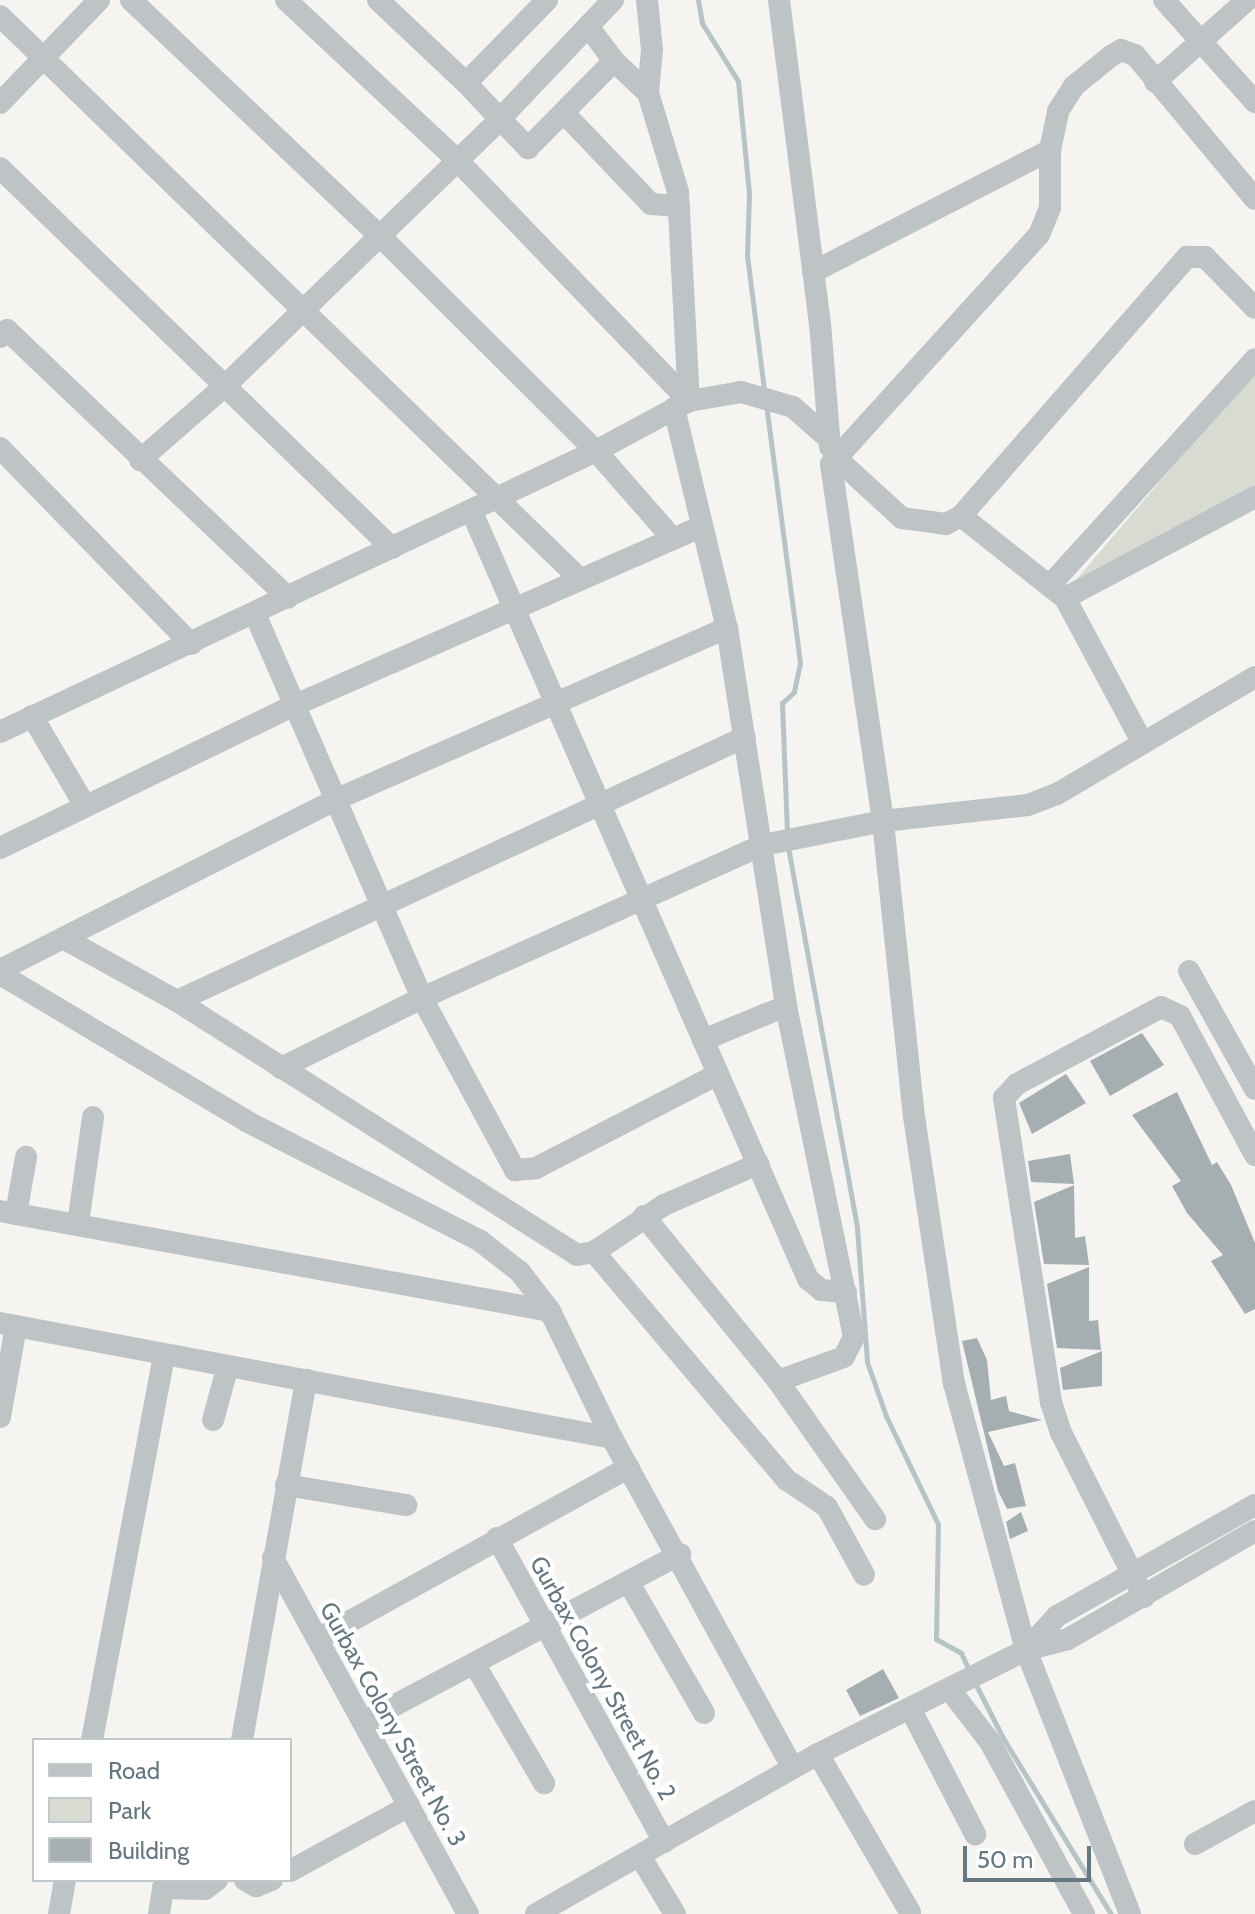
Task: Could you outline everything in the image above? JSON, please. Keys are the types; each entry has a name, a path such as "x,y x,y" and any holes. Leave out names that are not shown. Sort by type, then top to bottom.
{"street":[{"path":"0,103 99,0"},
{"path":"131,0 379,235 596,451 673,539"},
{"path":"286,0 457,160 682,405"},
{"path":"378,0 466,83 528,148 614,61"},
{"path":"466,83 547,0"},
{"path":"647,0 652,50 648,93 679,206 682,405 701,527 727,628 745,737 772,842 786,1006 854,1337 850,1353 778,1381"},
{"path":"779,0 832,453 883,821 914,1117 946,1339 962,1417 1026,1650 1130,1914"},
{"path":"1164,0 1255,102"},
{"path":"1155,82 1247,0"},
{"path":"140,460 227,384 499,120 588,26 604,3"},
{"path":"0,16 302,311 498,496 579,578"},
{"path":"588,26 614,61 648,93"},
{"path":"832,453 1039,235 1050,208 1050,150 1065,97 1111,56 1129,51 1255,199"},
{"path":"564,113 651,204 679,206"},
{"path":"813,272 1050,150"},
{"path":"0,168 227,384 392,548"},
{"path":"0,732 596,451 682,405 741,392 793,407 832,453 902,518 934,525 961,516 1187,257 1205,257 1255,308"},
{"path":"0,337 7,330 288,598"},
{"path":"1059,591 1255,359"},
{"path":"0,448 191,644"},
{"path":"1059,591 1255,497"},
{"path":"471,510 560,702 811,1285 846,1292"},
{"path":"961,516 1059,591 1141,740"},
{"path":"0,848 84,804 295,705 517,604 701,527"},
{"path":"255,614 422,998 515,1170 536,1168 718,1074"},
{"path":"727,628 337,799 1,972 248,1122 479,1240 520,1272 550,1311 612,1438 680,1554 793,1768"},
{"path":"281,1068 422,998 772,842 883,821 1028,805 1057,794 1141,740 1255,677"},
{"path":"32,716 84,804"},
{"path":"177,1001 600,800 745,737"},
{"path":"63,938 177,1001 577,1255 594,1252 644,1216 758,1164"},
{"path":"1189,971 1255,1089"},
{"path":"703,1040 786,1006"},
{"path":"1144,1597 1061,1433 1051,1402 1004,1098 1017,1084 1161,1007 1180,1016 1255,1155"},
{"path":"78,1224 93,1117"},
{"path":"26,1157 8,1212 550,1311"},
{"path":"644,1216 778,1381 875,1519"},
{"path":"594,1252 787,1480 827,1507 864,1575"},
{"path":"0,1417 8,1325 227,1369 306,1380 612,1438"},
{"path":"92,1738 164,1356"},
{"path":"213,1420 227,1369"},
{"path":"242,1738 306,1380"},
{"path":"318,1639 629,1467"},
{"path":"286,1485 406,1505"},
{"path":"1026,1650 1057,1616 1255,1505"},
{"path":"536,1914 818,1754 1026,1650 1068,1639 1255,1531"},
{"name":"Gurbax Colony Street No. 2","path":"497,1538 664,1842"},
{"path":"363,1722 547,1628 680,1554"},
{"name":"Gurbax Colony Street No. 3","path":"273,1558 468,1914"},
{"path":"629,1583 704,1713"},
{"path":"475,1665 544,1783"},
{"path":"953,1689 990,1742 1084,1914"},
{"path":"911,1710 975,1834"},
{"path":"818,1754 910,1912"},
{"path":"292,1870 409,1806"},
{"path":"1195,1844 1255,1811"},
{"path":"640,1856 675,1914"},
{"path":"59,1914 65,1882"},
{"path":"159,1914 163,1888 205,1889 214,1882"}],"green space":[{"path":"1255,370 1255,488 1069,588"}],"building":[{"path":"1142,1033 1164,1065 1110,1096 1090,1061"},
{"path":"1066,1074 1086,1103 1032,1134 1019,1103"},
{"path":"1177,1092 1212,1165 1217,1162 1231,1185 1255,1243 1255,1309 1245,1314 1211,1261 1223,1255 1187,1213 1172,1186 1181,1181 1132,1115"},
{"path":"1070,1154 1074,1184 1031,1182 1028,1161"},
{"path":"1074,1185 1075,1238 1085,1236 1089,1265 1044,1264 1034,1202"},
{"path":"1089,1267 1089,1321 1098,1320 1101,1350 1057,1348 1047,1284"},
{"path":"977,1338 987,1360 991,1400 1006,1396 1009,1411 1042,1420 988,1432 1004,1466 1015,1463 1026,1506 1007,1509 998,1491 962,1341"},
{"path":"1102,1351 1102,1386 1063,1390 1060,1368"},
{"path":"1021,1512 1028,1531 1010,1539 1006,1522"},
{"path":"883,1669 899,1698 860,1716 846,1690"}],"waterway":[{"path":"698,0 702,23 738,81 749,193 747,255 764,390"},
{"path":"766,404 800,663 794,692 782,703 787,833"},
{"path":"788,847 857,1228 867,1362 886,1416 938,1524 936,1639 961,1653 969,1670"},
{"path":"975,1683 1003,1738 1111,1914"}]}
